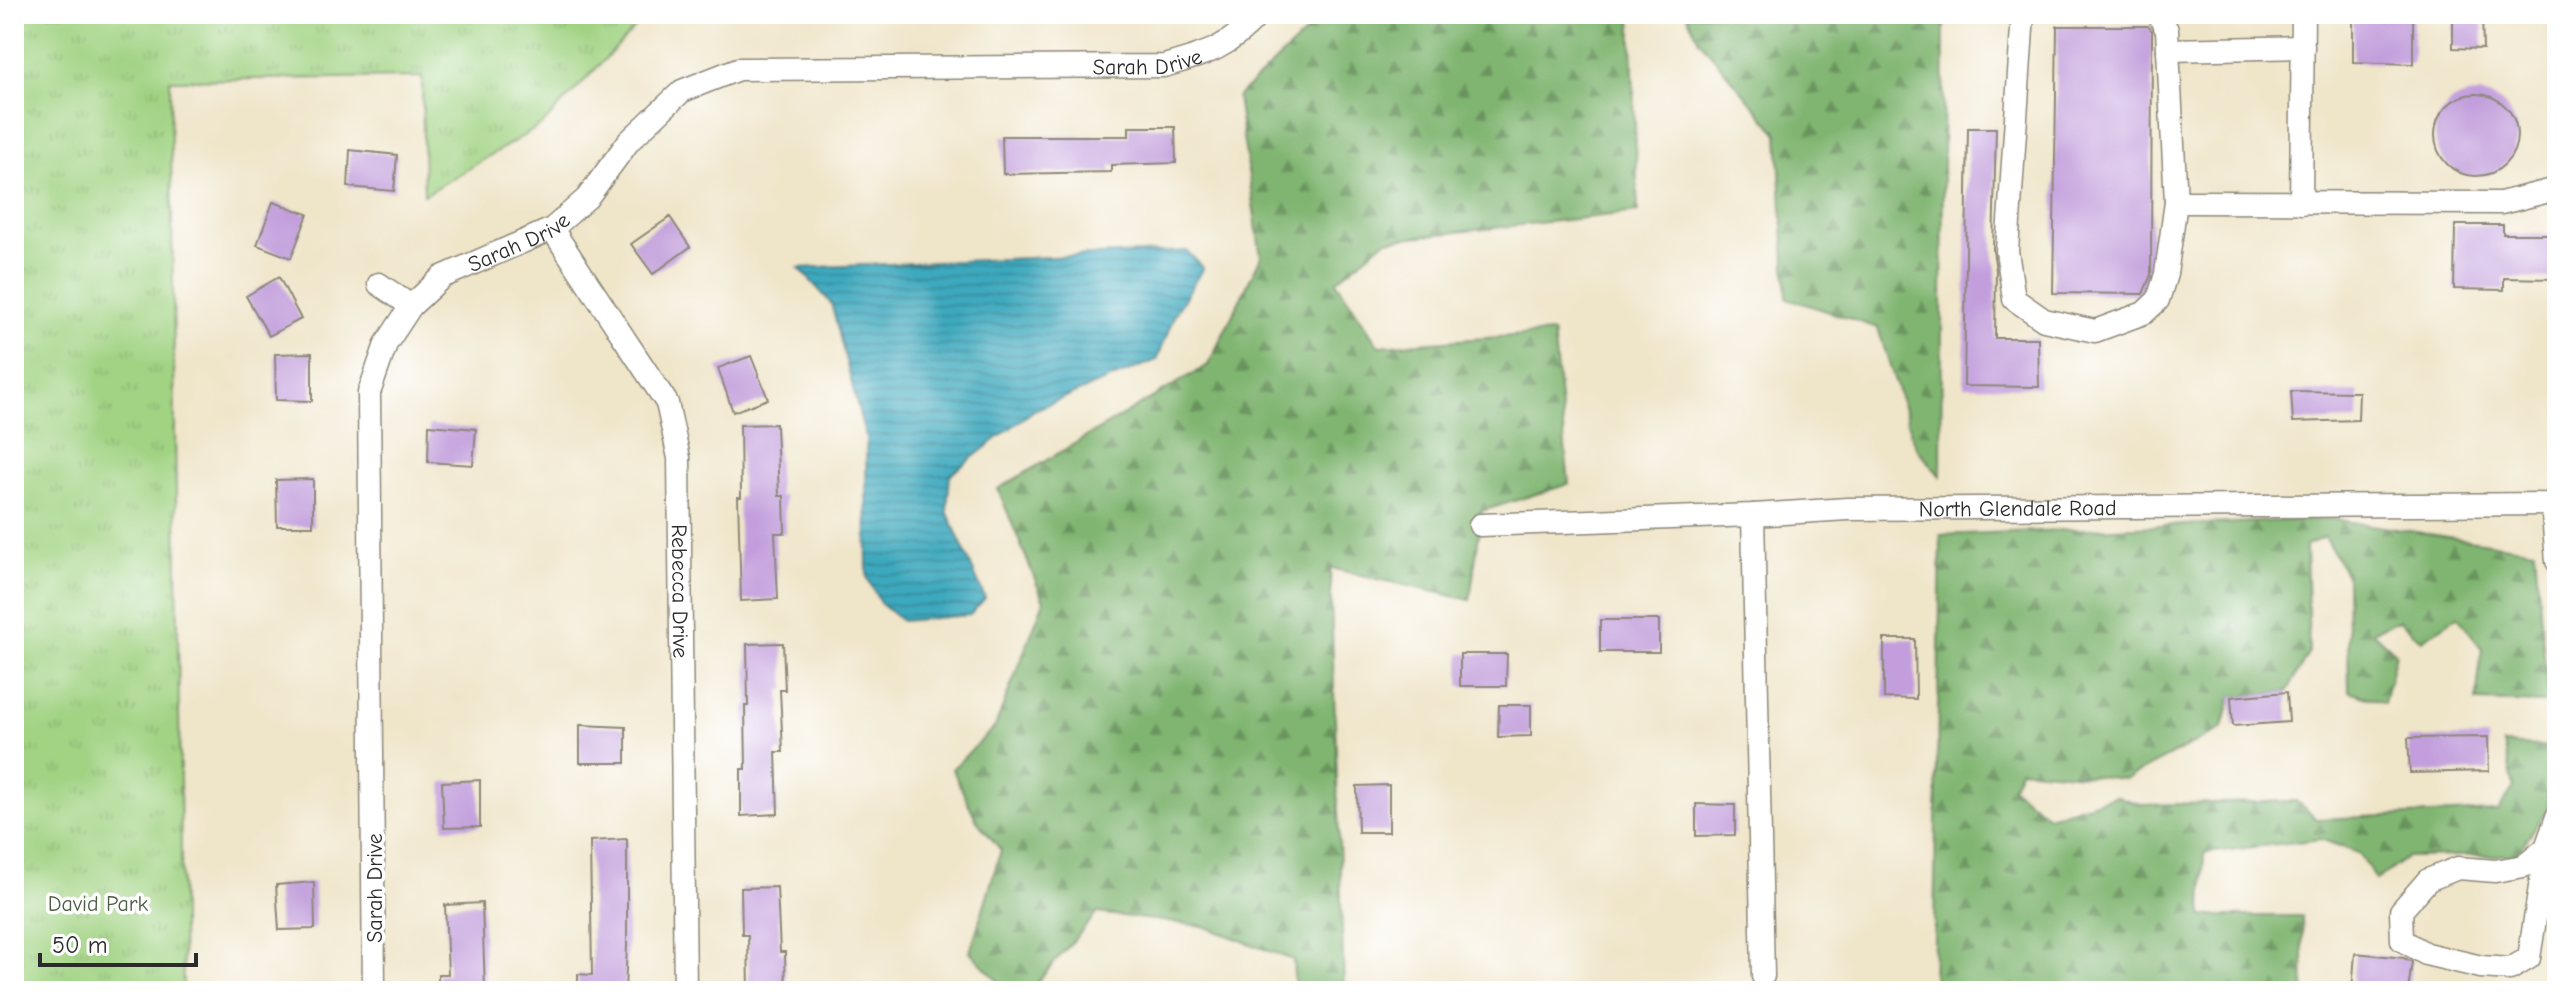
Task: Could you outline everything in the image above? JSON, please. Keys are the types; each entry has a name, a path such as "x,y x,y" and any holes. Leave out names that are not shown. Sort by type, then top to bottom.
{"street":[{"name":"Sarah Drive","path":"374,991 369,393 386,344 411,306 442,277 552,229 587,198 629,141 682,91 738,69 1164,66 1206,55 1239,37 1259,14"},
{"path":"2023,14 2007,251 2014,299 2044,320 2095,331 2144,313 2158,300 2166,274 2176,202 2167,30 2158,14"},
{"path":"2301,203 2303,14"},
{"path":"2168,50 2303,47"},
{"path":"2176,202 2501,203 2557,189"},
{"name":"Rebecca Drive","path":"552,229 667,403 679,458 685,991"},
{"path":"379,284 411,306"},
{"path":"2555,504 2557,561"},
{"name":"North Glendale Road","path":"1480,525 1847,509 2555,504"},
{"path":"1753,515 1763,976"},
{"path":"2546,848 2524,866 2495,871 2458,868 2428,880 2401,911 2402,940 2426,954 2481,967 2510,969 2529,958 2546,848 2557,817"}],"green space":[{"name":"David Park","path":"14,14 648,14 543,124 424,195 422,77 170,80 183,991 14,991"},
{"path":"1307,14 1631,14 1638,212 1386,240 1336,281 1379,346 1553,333 1569,484 1482,511 1470,600 1330,568 1344,991 1295,991 1293,960 1203,926 1097,913 1030,991 1008,991 970,952 1001,850 977,821 952,769 995,727 1044,601 998,489 1208,365 1261,257 1237,97 1307,32"},
{"path":"1686,14 1944,14 1941,477 1916,448 1878,328 1787,298 1778,134 1699,40"},
{"path":"2331,519 2535,550 2548,703 2476,701 2482,649 2458,616 2422,640 2399,620 2372,631 2396,653 2384,703 2349,691 2347,577 2325,537 2306,545 2309,652 2287,692 2231,697 2223,728 2126,779 2020,769 2012,788 2048,816 2116,796 2142,805 2296,801 2317,819 2498,811 2514,787 2504,744 2553,747 2547,810 2516,855 2408,857 2376,880 2360,854 2321,839 2204,853 2202,916 2302,916 2304,991 1933,991 1941,535"}],"water":[{"path":"1187,251 1203,268 1175,314 1157,360 1034,410 950,475 947,511 985,598 970,615 902,621 880,603 867,577 866,439 831,303 799,268"}],"building":[{"path":"2353,14 2413,14 2413,64 2353,62"},
{"path":"2453,14 2482,14 2483,49 2453,48"},
{"path":"2057,26 2148,26 2152,31 2151,275 2143,294 2053,293"},
{"path":"2476,94 2492,97 2505,106 2514,119 2517,135 2514,151 2505,164 2492,173 2476,176 2460,173 2447,164 2438,151 2435,135 2438,119 2447,106 2460,97"},
{"path":"1129,127 1175,127 1176,163 1111,165 1111,172 1003,174 1002,136 1129,136"},
{"path":"1968,128 1996,128 1993,250 1996,270 1995,338 2038,338 2039,387 1964,386"},
{"path":"350,150 397,155 394,191 348,187"},
{"path":"273,202 308,214 291,258 257,245"},
{"path":"670,217 690,247 653,274 631,244"},
{"path":"2455,225 2503,225 2503,234 2557,234 2555,279 2504,278 2504,290 2454,289"},
{"path":"279,277 301,319 269,336 246,296"},
{"path":"312,353 312,401 276,400 275,354"},
{"path":"751,356 768,399 733,412 718,368"},
{"path":"2291,391 2359,392 2358,420 2293,422"},
{"path":"776,424 779,496 784,496 785,533 775,533 778,599 741,601 738,497 741,497 740,425"},
{"path":"429,425 476,429 473,465 428,462"},
{"path":"313,479 313,526 277,526 276,480"},
{"path":"1600,620 1659,620 1659,652 1600,652"},
{"path":"1884,639 1915,639 1916,699 1884,698"},
{"path":"783,643 785,690 780,690 783,752 776,752 778,814 741,816 741,769 746,769 747,644"},
{"path":"1460,654 1507,654 1506,686 1460,686"},
{"path":"2287,692 2289,722 2233,726 2231,697"},
{"path":"1499,705 1531,705 1531,736 1498,737"},
{"path":"580,725 626,727 626,763 580,763"},
{"path":"2488,737 2489,771 2410,773 2408,738"},
{"path":"480,780 480,827 444,828 442,782"},
{"path":"1389,785 1389,832 1358,832 1357,786"},
{"path":"1696,804 1735,805 1735,835 1696,836"},
{"path":"627,839 625,991 578,991 578,974 592,975 590,841"},
{"path":"314,882 315,929 279,930 276,885"},
{"path":"777,887 780,952 785,952 786,991 749,991 748,935 742,935 741,888"},
{"path":"482,903 485,991 438,991 438,974 448,974 445,905"},
{"path":"2355,953 2404,958 2412,962 2408,991 2352,991"}]}
